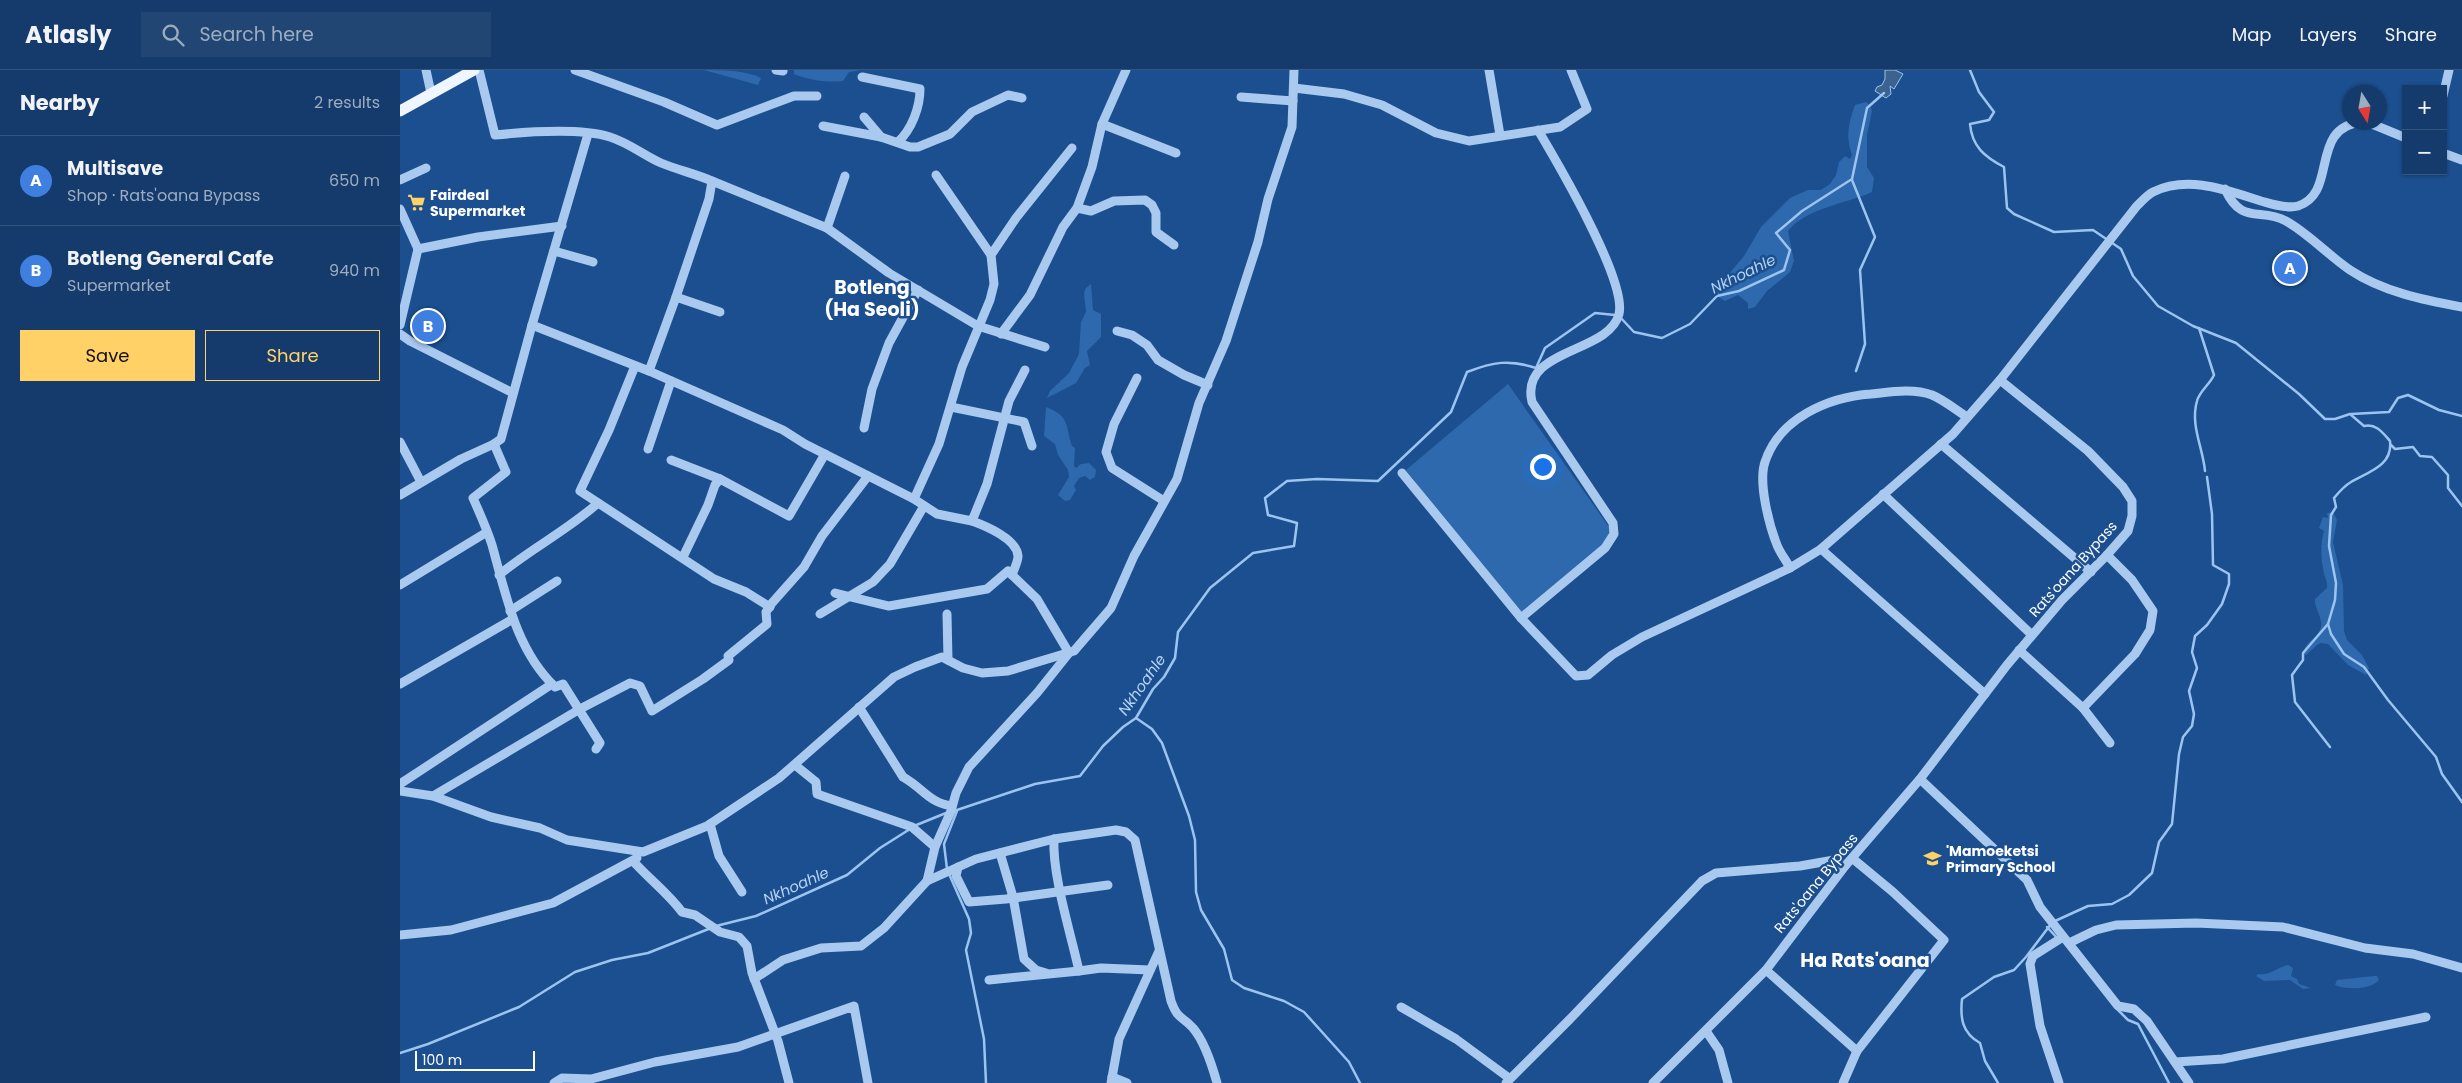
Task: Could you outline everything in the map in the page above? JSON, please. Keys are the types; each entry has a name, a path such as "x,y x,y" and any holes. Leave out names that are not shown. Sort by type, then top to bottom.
{"main road":[{"path":"400,111 474,70"}],"street":[{"path":"426,70 431,93"},
{"path":"478,70 495,136 533,132 588,134 609,137 642,151 660,162 826,228 862,255 978,326 1045,347"},
{"path":"576,70 664,102 717,125 794,96 817,96"},
{"path":"1001,334 1030,295 1063,227 1077,208 1092,167 1102,124 1126,70"},
{"path":"400,935 451,930 553,902 633,862 643,852 710,824 779,778 894,677 914,667 942,657 982,673 1008,671 1074,651 1111,608 1134,556 1176,479 1199,403 1226,341 1249,272 1268,199 1292,128 1294,70"},
{"path":"1489,70 1500,136"},
{"path":"1294,88 1344,94 1382,105 1436,132 1469,141 1560,126 1587,109 1571,70"},
{"path":"2446,85 2449,70"},
{"path":"862,77 920,88 920,104 904,137 898,142"},
{"path":"823,126 881,137 910,147 918,147 950,134 972,112 1008,95 1022,98"},
{"path":"1242,97 1293,101"},
{"path":"864,117 881,137"},
{"path":"1102,124 1176,153"},
{"path":"1402,474 1521,618 1576,676 1588,675 1612,655 1642,637 1790,568 1822,549 1941,444 1967,417 2000,380 2121,225 2152,192 2179,184 2197,184 2225,189 2285,207 2297,206 2308,201 2321,180 2329,147 2335,135 2342,127"},
{"path":"1521,618 1605,548 1614,534 1613,523 1538,410 1531,394 1533,380 1547,364 1608,332 1619,316 1620,306 1609,268 1582,206 1538,130"},
{"path":"2386,130 2402,136"},
{"path":"400,495 461,459 494,444 501,438 588,134"},
{"path":"991,255 1016,218 1072,148"},
{"path":"2447,154 2462,160"},
{"path":"400,180 426,168"},
{"path":"914,499 940,444 962,367 990,300 994,284 991,255 936,175"},
{"path":"826,228 845,176"},
{"path":"649,371 709,198 712,182"},
{"path":"2225,189 2232,204 2247,213 2284,220 2362,278 2381,287 2415,297 2462,307"},
{"path":"1077,208 1091,211 1114,201 1145,200 1152,205 1156,213 1156,232 1174,245"},
{"path":"400,209 418,249 400,326"},
{"path":"418,249 478,237 562,226"},
{"path":"554,251 593,262"},
{"path":"864,428 872,389 889,342 918,290"},
{"path":"676,297 720,312"},
{"path":"532,325 649,371 783,430 825,454 914,499 937,514 972,521 1005,539 1016,548 1018,557 1012,575"},
{"path":"1117,331 1132,335 1147,345 1158,360 1164,364 1208,385"},
{"path":"400,334 513,394"},
{"path":"635,366 609,430 580,491 726,586 746,592 770,606"},
{"path":"972,521 987,484 1011,396 1025,370"},
{"path":"1137,378 1114,424 1106,452 1112,468 1164,501"},
{"name":"Rats'oana Bypass","path":"1653,1083 1766,970 1845,866 1920,779 2032,635 2062,600 2128,531 2132,516 2132,501 2123,487 2088,451 2000,380"},
{"path":"648,450 671,381"},
{"path":"1790,568 1777,545 1763,490 1764,463 1776,441 1800,416 1831,401 1861,394 1905,391 1931,395 1967,417"},
{"path":"951,407 1024,422 1032,446"},
{"path":"400,442 421,482"},
{"path":"494,444 506,472 474,498 487,532 512,615 520,638 544,677 555,687 564,684 580,709 600,743 596,749"},
{"path":"1941,444 2090,572"},
{"path":"671,460 720,479 789,516 825,454"},
{"path":"433,796 580,709 630,684 635,684 643,690 652,711 729,660 728,656 766,624 766,612 770,606 804,567 822,536 868,476"},
{"path":"683,557 708,505 715,485 720,479"},
{"path":"1883,494 2032,635"},
{"path":"499,574 584,516 598,503"},
{"path":"820,614 872,582 890,564 924,506"},
{"path":"400,585 487,532"},
{"path":"1822,549 1985,694"},
{"path":"2082,708 2135,654 2150,630 2153,610 2132,580 2107,555"},
{"path":"835,593 889,606 987,589 1008,571 1037,599 1068,653"},
{"path":"400,684 512,615 557,581"},
{"path":"947,614 948,660"},
{"path":"2020,650 2082,708 2110,743"},
{"path":"927,880 935,848 956,793 969,767 1036,693 1068,653"},
{"path":"400,784 552,684"},
{"path":"859,706 903,777 915,784 929,798 939,804 952,806"},
{"path":"795,765 816,782 817,794 912,827 935,848"},
{"path":"1920,779 2027,880 2040,907 2118,1006 2134,1009 2147,1021 2189,1083"},
{"path":"400,791 433,796 491,816 540,828 567,840 643,852"},
{"path":"710,824 719,856 742,892"},
{"path":"754,979 783,960 821,948 861,946 884,928 927,880 976,859 1054,839 1116,830 1126,832 1134,840 1159,951 1176,1015 1193,1028 1204,1047 1216,1083"},
{"path":"1054,839 1053,849 1061,892 1079,971"},
{"path":"1000,853 1013,897 1024,959 1036,970 1060,974 1110,968 1150,970"},
{"path":"1844,1083 1857,1051 1944,940 1893,892 1852,858"},
{"path":"1400,1007 1456,1039 1507,1080 1570,1019 1702,881 1716,873 1800,866 1834,860 1845,866"},
{"path":"633,862 671,898 682,912 695,915 720,932 738,937 747,946 754,979 775,1034 789,1083"},
{"path":"958,867 956,876 969,902 1108,885"},
{"path":"2059,1083 2040,1026 2030,964 2034,956 2047,946 2096,930 2116,925 2196,923 2283,927 2365,948 2413,954 2462,968"},
{"path":"1127,1083 1111,1080 1119,1039 1159,951"},
{"path":"1766,970 1857,1051"},
{"path":"989,980 1046,973"},
{"path":"554,1083 562,1078 570,1077 596,1080 655,1062 738,1047 854,1006 868,1083"},
{"path":"2175,1062 2223,1060 2426,1017"},
{"path":"1706,1031 1719,1050 1728,1083"}],"shaded area":[{"path":"704,70 741,72 761,78 758,85"},
{"path":"794,70 861,70 849,72 843,81 831,82 800,76 794,74"},
{"path":"1885,70 1895,70 1903,74 1894,89 1890,86 1891,94 1886,98 1875,91 1877,87 1882,85 1885,79"},
{"path":"1866,102 1870,105 1872,111 1867,135 1867,167 1874,178 1872,192 1827,207 1796,223 1788,231 1794,261 1790,272 1767,291 1755,307 1748,309 1748,303 1738,295 1725,301 1717,296 1717,289 1724,283 1728,275 1744,256 1761,227 1790,198 1808,190 1821,190 1830,184 1836,175 1839,162 1845,156 1850,159 1852,155 1848,136 1851,117 1855,105"},
{"path":"1091,284 1093,310 1101,314 1101,337 1087,351 1090,365 1085,368 1076,383 1047,398 1050,391 1069,373 1079,354 1081,322 1086,312 1084,294 1085,289"},
{"path":"1508,384 1614,534 1605,548 1521,618 1406,470"},
{"path":"1046,407 1054,410 1065,422 1072,446 1075,448 1074,466 1076,468 1081,464 1089,463 1096,470 1095,477 1090,480 1085,476 1079,478 1074,486 1076,490 1070,500 1065,501 1058,495 1069,477 1068,470 1058,455 1055,444 1044,436"},
{"path":"2333,512 2337,520 2333,542 2343,585 2344,631 2347,640 2362,655 2369,668 2366,675 2348,665 2328,644 2321,643 2306,655 2303,653 2321,626 2315,599 2327,588 2327,582 2324,575 2322,557 2324,531 2319,528 2323,517 2328,518 2327,513"},
{"path":"2288,965 2293,968 2291,976 2297,979 2299,984 2311,988 2303,989 2290,980 2264,981 2256,976 2258,974 2270,973"},
{"path":"2377,976 2379,980 2370,986 2346,988 2335,985 2337,980"}],"waterway":[{"path":"1970,70 1979,92 1994,112 1989,120 1970,124 1971,132 1973,139 1985,155 2004,167 2007,208 2014,214 2054,232 2093,230 2121,249 2133,276 2158,306 2193,326 2236,343 2299,394 2325,419 2335,419 2350,414 2364,426 2368,425 2379,429 2390,441 2388,457 2378,467 2348,484 2334,498 2336,507 2331,515 2329,546 2336,583 2335,600 2328,624 2331,634 2344,654 2364,667 2388,700 2436,757 2442,774 2462,802"},
{"name":"Nkhoahle","path":"1620,317 1634,332 1662,338 1690,324 1717,296 1739,291 1784,270 1790,250 1776,233 1802,211 1852,179 1867,108 1884,93"},
{"path":"1852,180 1875,237 1860,270 1865,344 1856,371"},
{"name":"Nkhoahle","path":"954,811 1035,784 1080,776 1103,746 1123,727 1136,718 1153,689 1164,677 1175,658 1178,632 1210,588 1253,553 1294,546 1297,523 1268,515 1265,498 1287,481 1317,479 1378,481 1451,412 1467,372 1501,363 1517,363 1536,368 1545,348 1595,313 1615,315"},
{"path":"2199,328 2214,375 2198,398 2195,410 2196,428 2205,471"},
{"path":"2351,414 2389,412 2398,398 2408,395 2439,410 2462,416"},
{"path":"2391,445 2395,449 2413,447 2420,456 2432,457 2448,475 2448,488 2462,506"},
{"path":"2055,921 2088,906 2112,904 2129,895 2152,873 2159,842 2172,824 2179,754 2183,737 2192,726 2194,714 2189,691 2197,668 2192,652 2195,636 2207,625 2222,604 2229,584 2229,574 2213,565 2212,514 2207,477"},
{"path":"2328,624 2303,653 2303,660 2292,675 2295,702 2330,747"},
{"path":"1136,718 1152,729 1162,743 1189,816 1195,840 1196,892 1201,910 1224,949 1232,980 1244,988 1284,1001 1304,1012 1349,1062 1360,1083"},
{"path":"947,869 944,844 957,811"},
{"name":"Nkhoahle","path":"914,826 946,813"},
{"name":"Nkhoahle","path":"716,926 756,916 847,875 880,848 910,829"},
{"path":"949,874 969,919 971,933 966,950 984,1039 986,1083"},
{"path":"1998,1083 1985,1061 1980,1043 1969,1035 1966,1030 1961,1012 1962,999 1994,977 2014,970 2051,924"},
{"path":"2047,927 2058,939"},
{"name":"Nkhoahle","path":"400,1053 428,1044 519,1007 575,972 612,960 648,953 711,928"},
{"path":"2118,1010 2128,1020 2138,1024 2169,1083"}],"place":[{"name":"Fairdeal Supermarket","path":"416,203"},
{"name":"Multisave","path":"2290,268"},
{"name":"Botleng General Cafe","path":"428,326"},
{"name":"'Mamoeketsi Primary School","path":"1932,859"}],"district":[{"name":"Botleng (Ha Seoli)","path":"872,298"},
{"name":"Ha Rats'oana","path":"1865,960"}]}
